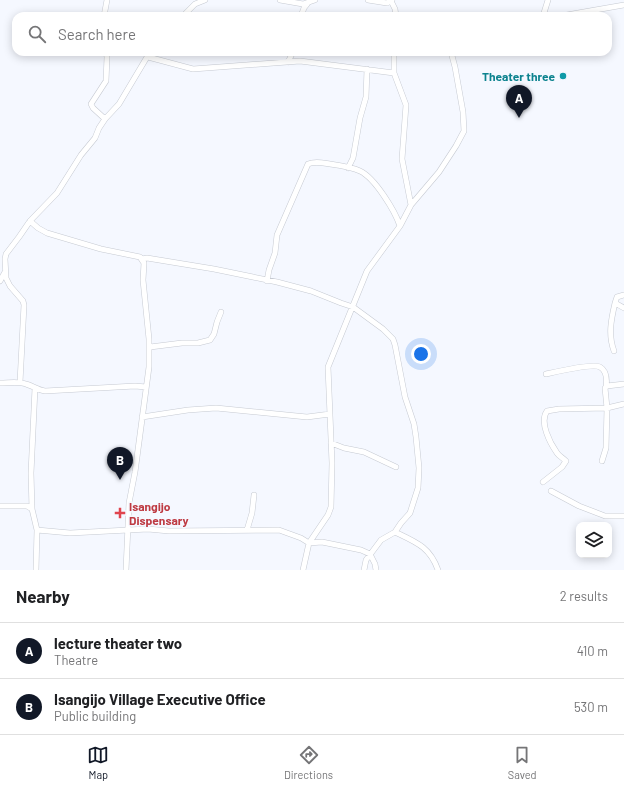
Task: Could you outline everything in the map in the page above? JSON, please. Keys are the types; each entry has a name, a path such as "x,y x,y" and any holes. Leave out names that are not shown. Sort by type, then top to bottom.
{"street":[{"path":"104,12 106,0"},
{"path":"187,12 194,4 205,0"},
{"path":"280,0 298,3 316,0"},
{"path":"368,0 387,3 391,1 395,12"},
{"path":"545,12 548,0"},
{"path":"302,12 308,2"},
{"path":"582,12 624,4"},
{"path":"105,119 93,108 91,104 106,81 107,56"},
{"path":"20,382 24,305 23,301 10,286 5,272 6,254 30,221 57,193 81,155 95,138 105,119 118,104 148,56"},
{"path":"155,56 193,69 300,61 394,73"},
{"path":"288,62 291,56"},
{"path":"394,56 394,73 406,105 402,159 411,205"},
{"path":"303,570 309,543 328,515 331,507 331,443 328,367 367,271 400,226 411,205 439,172 464,131 463,112 452,56"},
{"path":"348,168 353,158 360,118 366,97 367,70"},
{"path":"267,281 275,253 277,235 308,164 313,162 321,162 362,172 384,194 397,216 400,226"},
{"path":"30,221 47,233 94,247 137,256 142,259 147,258 214,269 310,291 353,307 383,329 395,345 405,397 414,424 419,468 418,488 410,513 395,532 381,540 366,560 364,570"},
{"path":"126,570 129,503 135,472 149,367 150,347 143,286 142,259"},
{"path":"0,281 5,272"},
{"path":"614,351 611,341 611,323 616,297 624,295"},
{"path":"615,303 624,308"},
{"path":"150,347 182,343 198,343 210,340 214,334 221,312"},
{"path":"546,374 584,367 599,366 602,368 606,376 605,393 607,408 606,448 602,462"},
{"path":"0,383 20,382 45,391 135,386 146,387"},
{"path":"606,387 624,384"},
{"path":"35,388 32,506 37,530 36,570"},
{"path":"543,482 566,461 558,454 546,433 544,417 547,412 559,409 607,408 624,404"},
{"path":"142,417 188,410 216,408 307,417 330,414"},
{"path":"331,443 371,455 396,467"},
{"path":"551,491 579,506 605,516 624,516"},
{"path":"247,530 252,513 254,494"},
{"path":"0,506 32,506"},
{"path":"37,530 70,533 148,530 280,530 301,538 309,543 322,542 360,550 370,554 376,570"},
{"path":"395,532 417,542 428,551 438,570"}],"place":[{"name":"Theater three","path":"563,76"},
{"name":"lecture theater two","path":"519,118"},
{"name":"Isangijo Village Executive Office","path":"120,480"},
{"name":"Isangijo Dispensary","path":"120,513"}]}
